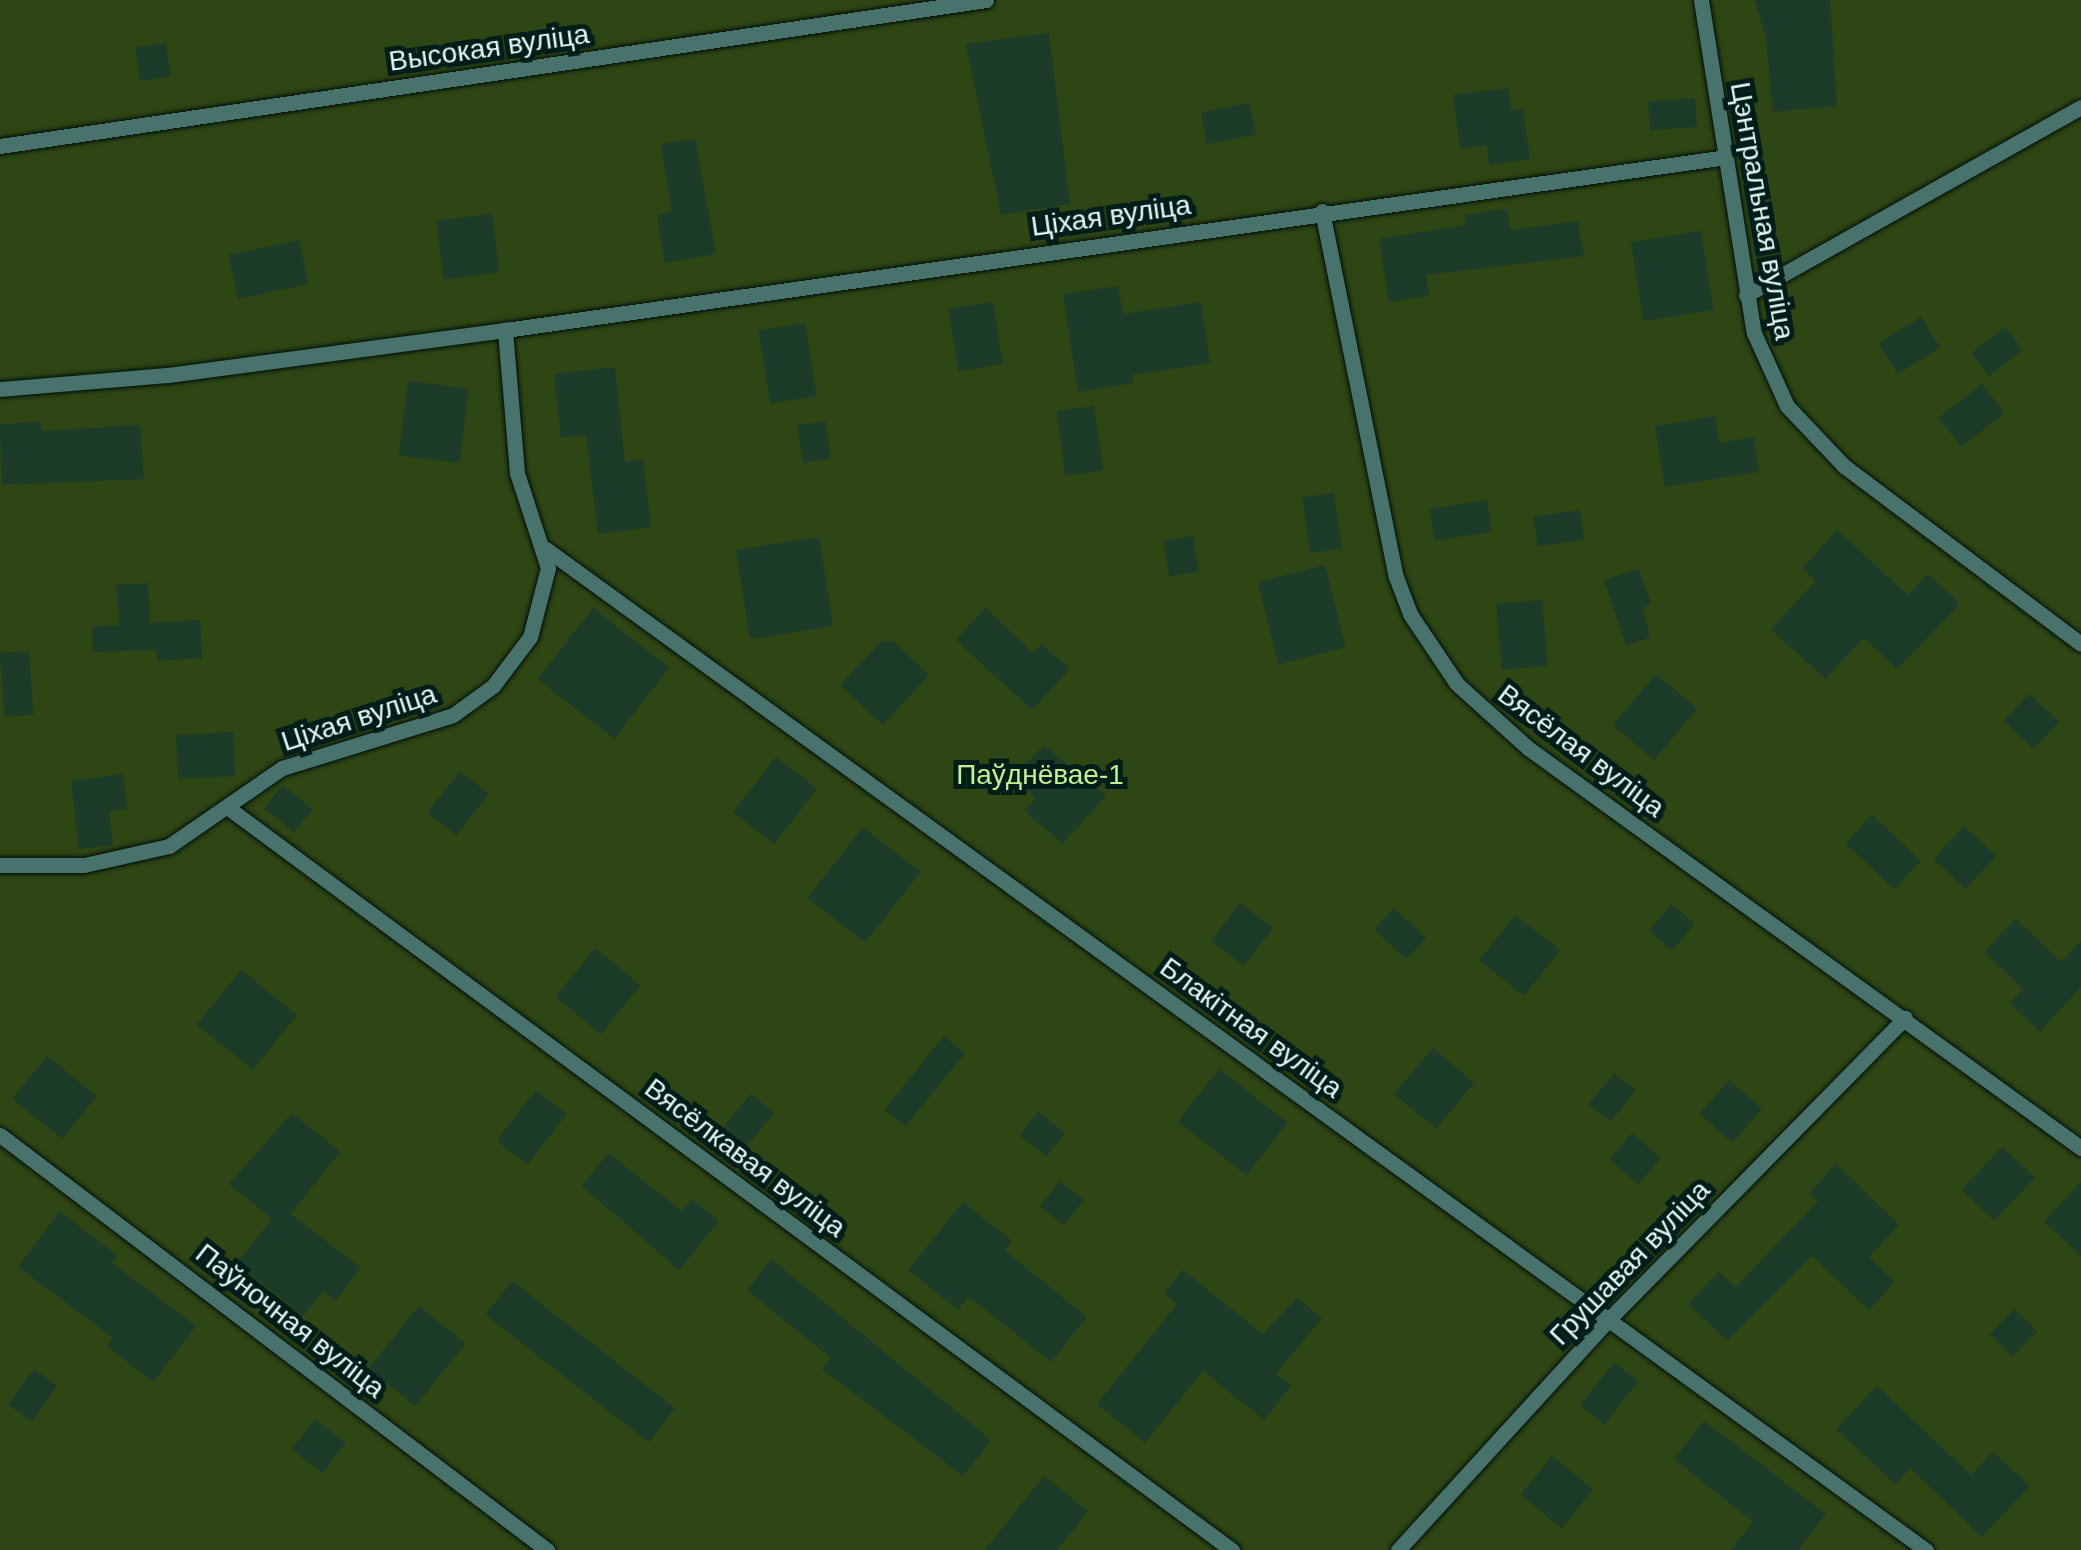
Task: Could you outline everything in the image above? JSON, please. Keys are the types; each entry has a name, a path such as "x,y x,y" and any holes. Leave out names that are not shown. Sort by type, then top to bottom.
{"lane":[{"name":"Высокая вуліца","path":"0,146 986,0"},
{"name":"Цэнтральная вуліца","path":"1702,0 1746,295 1767,371 1810,435 1881,496 2081,644"},
{"path":"1746,295 2081,107"},
{"name":"Ціхая вуліца","path":"0,389 168,375 505,330 1322,210 1726,157"},
{"name":"Вясёлая вуліца","path":"1322,210 1387,543 1410,614 1431,650 1490,718 2081,1148"},
{"name":"Ціхая вуліца","path":"0,865 84,864 151,852 187,838 304,758 431,723 481,697 537,621 548,585 546,549 517,473 505,330"},
{"name":"Блакітная вуліца","path":"546,549 1926,1550"},
{"name":"Вясёлкавая вуліца","path":"228,807 1232,1550"},
{"name":"Грушавая вуліца","path":"1398,1550 1610,1318 1906,1018"},
{"name":"Паўночная вуліца","path":"0,1135 547,1550"}],"green space":[{"name":"Паўднёвае-1","path":"0,0 2081,0 2081,1550 0,1550"}],"building":[{"path":"1755,0 1830,0 1837,106 1773,112 1766,38"},
{"path":"1049,33 1070,204 1001,215 966,44"},
{"path":"166,43 171,77 140,81 135,47"},
{"path":"1508,88 1511,111 1523,109 1530,159 1489,165 1487,145 1460,149 1453,95"},
{"path":"1695,98 1697,127 1650,130 1648,101"},
{"path":"1250,103 1256,134 1207,144 1201,113"},
{"path":"695,139 716,254 665,263 657,215 672,212 661,144"},
{"path":"1507,209 1510,230 1578,221 1584,256 1426,275 1429,296 1389,302 1379,239 1466,225 1464,215"},
{"path":"492,214 499,273 444,279 436,221"},
{"path":"1701,231 1714,310 1643,321 1631,242"},
{"path":"299,240 308,284 238,299 229,255"},
{"path":"1118,286 1123,314 1201,302 1210,363 1132,375 1133,383 1078,392 1063,294"},
{"path":"993,302 1003,364 958,371 949,309"},
{"path":"1921,317 1940,348 1898,374 1879,343"},
{"path":"805,323 817,396 770,403 759,330"},
{"path":"2005,327 2023,350 1989,376 1971,353"},
{"path":"615,367 625,462 643,459 651,527 598,534 586,435 561,438 554,374"},
{"path":"408,381 469,388 459,463 399,455"},
{"path":"1982,384 2005,413 1961,447 1939,418"},
{"path":"1094,406 1103,470 1065,476 1056,411"},
{"path":"1715,416 1719,443 1754,437 1759,472 1665,487 1655,426"},
{"path":"825,421 831,459 803,463 797,425"},
{"path":"40,422 41,431 140,425 144,479 2,485 0,424"},
{"path":"1334,493 1342,548 1310,553 1302,497"},
{"path":"1487,500 1492,532 1435,541 1430,509"},
{"path":"1580,510 1584,540 1538,546 1533,517"},
{"path":"1837,530 1908,595 1928,574 1960,604 1897,669 1864,638 1825,679 1771,629 1816,581 1802,568"},
{"path":"1193,536 1199,572 1169,576 1163,541"},
{"path":"819,537 833,626 750,639 736,550"},
{"path":"1325,565 1346,647 1279,664 1258,582"},
{"path":"1639,569 1651,604 1643,607 1650,637 1626,646 1604,580"},
{"path":"148,583 150,623 200,620 202,658 157,661 156,650 93,652 92,627 119,625 116,585"},
{"path":"1542,600 1548,666 1502,670 1496,604"},
{"path":"593,608 669,668 614,739 538,679"},
{"path":"985,608 1033,653 1042,644 1070,669 1032,710 956,640"},
{"path":"882,641 893,641 929,675 883,725 840,685"},
{"path":"29,651 33,715 5,717 0,653"},
{"path":"1656,674 1697,709 1654,760 1613,725"},
{"path":"2029,694 2059,722 2034,749 2004,721"},
{"path":"233,732 235,776 178,779 176,735"},
{"path":"1044,745 1106,796 1062,844 1024,810 1036,798 1014,777"},
{"path":"776,757 817,789 774,844 733,812"},
{"path":"460,771 489,794 457,836 427,813"},
{"path":"123,774 127,809 109,811 113,845 79,849 71,781"},
{"path":"283,785 313,809 294,832 264,808"},
{"path":"1872,815 1921,861 1894,889 1845,844"},
{"path":"1964,826 1996,856 1965,889 1933,859"},
{"path":"863,827 921,872 865,943 808,898"},
{"path":"1240,903 1273,928 1244,966 1211,941"},
{"path":"1671,904 1695,924 1672,951 1649,931"},
{"path":"1394,908 1426,938 1406,959 1374,929"},
{"path":"1515,915 1560,950 1524,996 1479,961"},
{"path":"2016,919 2061,962 2081,941 2081,987 2040,1032 2010,1003 2023,989 1984,952"},
{"path":"595,948 641,985 601,1034 555,997"},
{"path":"241,970 297,1015 253,1070 197,1024"},
{"path":"944,1036 965,1053 905,1127 884,1110"},
{"path":"1433,1048 1474,1083 1436,1129 1394,1094"},
{"path":"47,1056 97,1096 62,1139 12,1099"},
{"path":"1219,1069 1288,1123 1246,1175 1178,1122"},
{"path":"1614,1073 1636,1091 1611,1122 1589,1104"},
{"path":"1729,1080 1762,1109 1733,1143 1699,1114"},
{"path":"536,1090 567,1114 527,1164 497,1140"},
{"path":"751,1094 774,1113 734,1161 711,1141"},
{"path":"1038,1112 1065,1133 1046,1157 1020,1136"},
{"path":"292,1113 340,1152 291,1214 361,1268 335,1301 323,1291 303,1316 237,1263 272,1219 229,1184"},
{"path":"1632,1133 1661,1157 1639,1184 1610,1160"},
{"path":"2002,1147 2035,1178 1995,1221 1962,1190"},
{"path":"608,1153 682,1211 692,1199 719,1221 679,1270 582,1186"},
{"path":"1836,1164 1899,1225 1869,1257 1895,1282 1869,1310 1812,1256 1727,1341 1688,1304 1719,1272 1736,1287 1818,1201 1809,1193"},
{"path":"1059,1181 1084,1200 1064,1225 1040,1207"},
{"path":"2081,1182 2081,1256 2044,1221"},
{"path":"963,1202 1012,1241 1005,1251 1087,1317 1051,1362 968,1296 958,1310 908,1270"},
{"path":"60,1211 118,1256 112,1263 196,1326 153,1382 107,1346 113,1338 18,1267"},
{"path":"771,1259 991,1440 963,1476 822,1369 831,1358 747,1290"},
{"path":"1183,1270 1263,1334 1297,1298 1322,1318 1276,1374 1291,1386 1264,1420 1203,1371 1145,1443 1097,1404 1177,1304 1164,1293"},
{"path":"512,1281 675,1408 649,1442 486,1315"},
{"path":"419,1306 466,1344 415,1406 369,1368"},
{"path":"2014,1309 2037,1331 2013,1356 1990,1334"},
{"path":"1614,1362 1638,1381 1605,1424 1580,1405"},
{"path":"34,1369 57,1386 32,1422 8,1405"},
{"path":"1877,1386 1971,1475 1993,1452 2030,1486 1982,1537 1910,1468 1895,1484 1836,1429"},
{"path":"315,1419 346,1443 322,1473 292,1449"},
{"path":"1704,1421 1826,1514 1798,1550 1731,1550 1753,1522 1674,1459"},
{"path":"1552,1456 1593,1489 1562,1528 1521,1495"},
{"path":"1044,1476 1088,1511 1057,1550 985,1550"}]}
